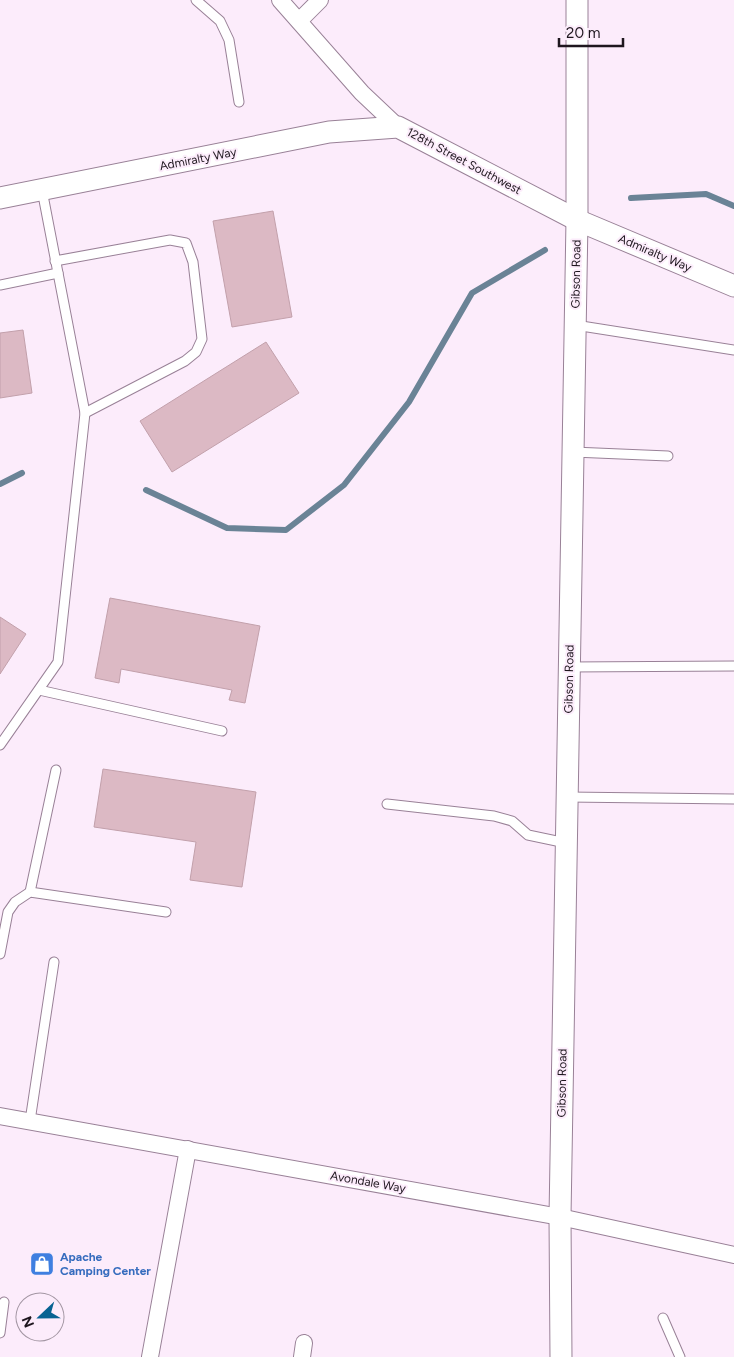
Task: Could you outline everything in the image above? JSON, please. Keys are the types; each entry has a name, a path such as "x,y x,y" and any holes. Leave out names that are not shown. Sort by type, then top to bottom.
{"street":[{"name":"128th Street Southwest","path":"280,0 362,93 398,127 577,220"},
{"path":"299,21 320,0"},
{"name":"Gibson Road","path":"561,1357 560,1217 577,220 577,0"},
{"name":"Admiralty Way","path":"0,198 329,132 398,127"},
{"name":"Admiralty Way","path":"577,220 734,286"},
{"name":"Avondale Way","path":"0,1116 560,1217 734,1256"},
{"path":"150,1357 188,1149"}],"lane":[{"path":"196,0 220,21 229,40 239,102"},
{"path":"0,745 58,662 85,413 42,190"},
{"path":"55,261 170,240 186,243 193,262 202,339 196,352 185,361 85,413"},
{"path":"0,285 58,273"},
{"path":"575,325 734,350"},
{"path":"573,452 668,456"},
{"path":"569,667 734,666"},
{"path":"39,690 222,731"},
{"path":"30,892 56,770"},
{"path":"567,797 734,799"},
{"path":"387,804 494,816 512,821 528,834 566,843"},
{"path":"0,954 8,912 15,902 30,892 166,912"},
{"path":"30,1121 54,962"},
{"path":"0,1333 4,1302"},
{"path":"663,1318 680,1357"}],"building":[{"path":"273,211 292,317 232,327 213,221"},
{"path":"23,330 32,393 0,398 0,333"},
{"path":"266,342 299,393 172,472 140,421"},
{"path":"110,598 260,626 245,703 229,700 232,690 121,669 119,683 95,678"},
{"path":"0,617 26,634 0,674"},
{"path":"103,769 256,792 242,887 190,880 196,842 94,827"}],"waterway":[{"path":"631,198 706,194 734,206"},
{"path":"146,490 227,528 286,530 344,485 409,402 472,293 545,250"},
{"path":"0,484 22,473"}],"place":[{"name":"Apache Camping Center","path":"42,1264"}]}
